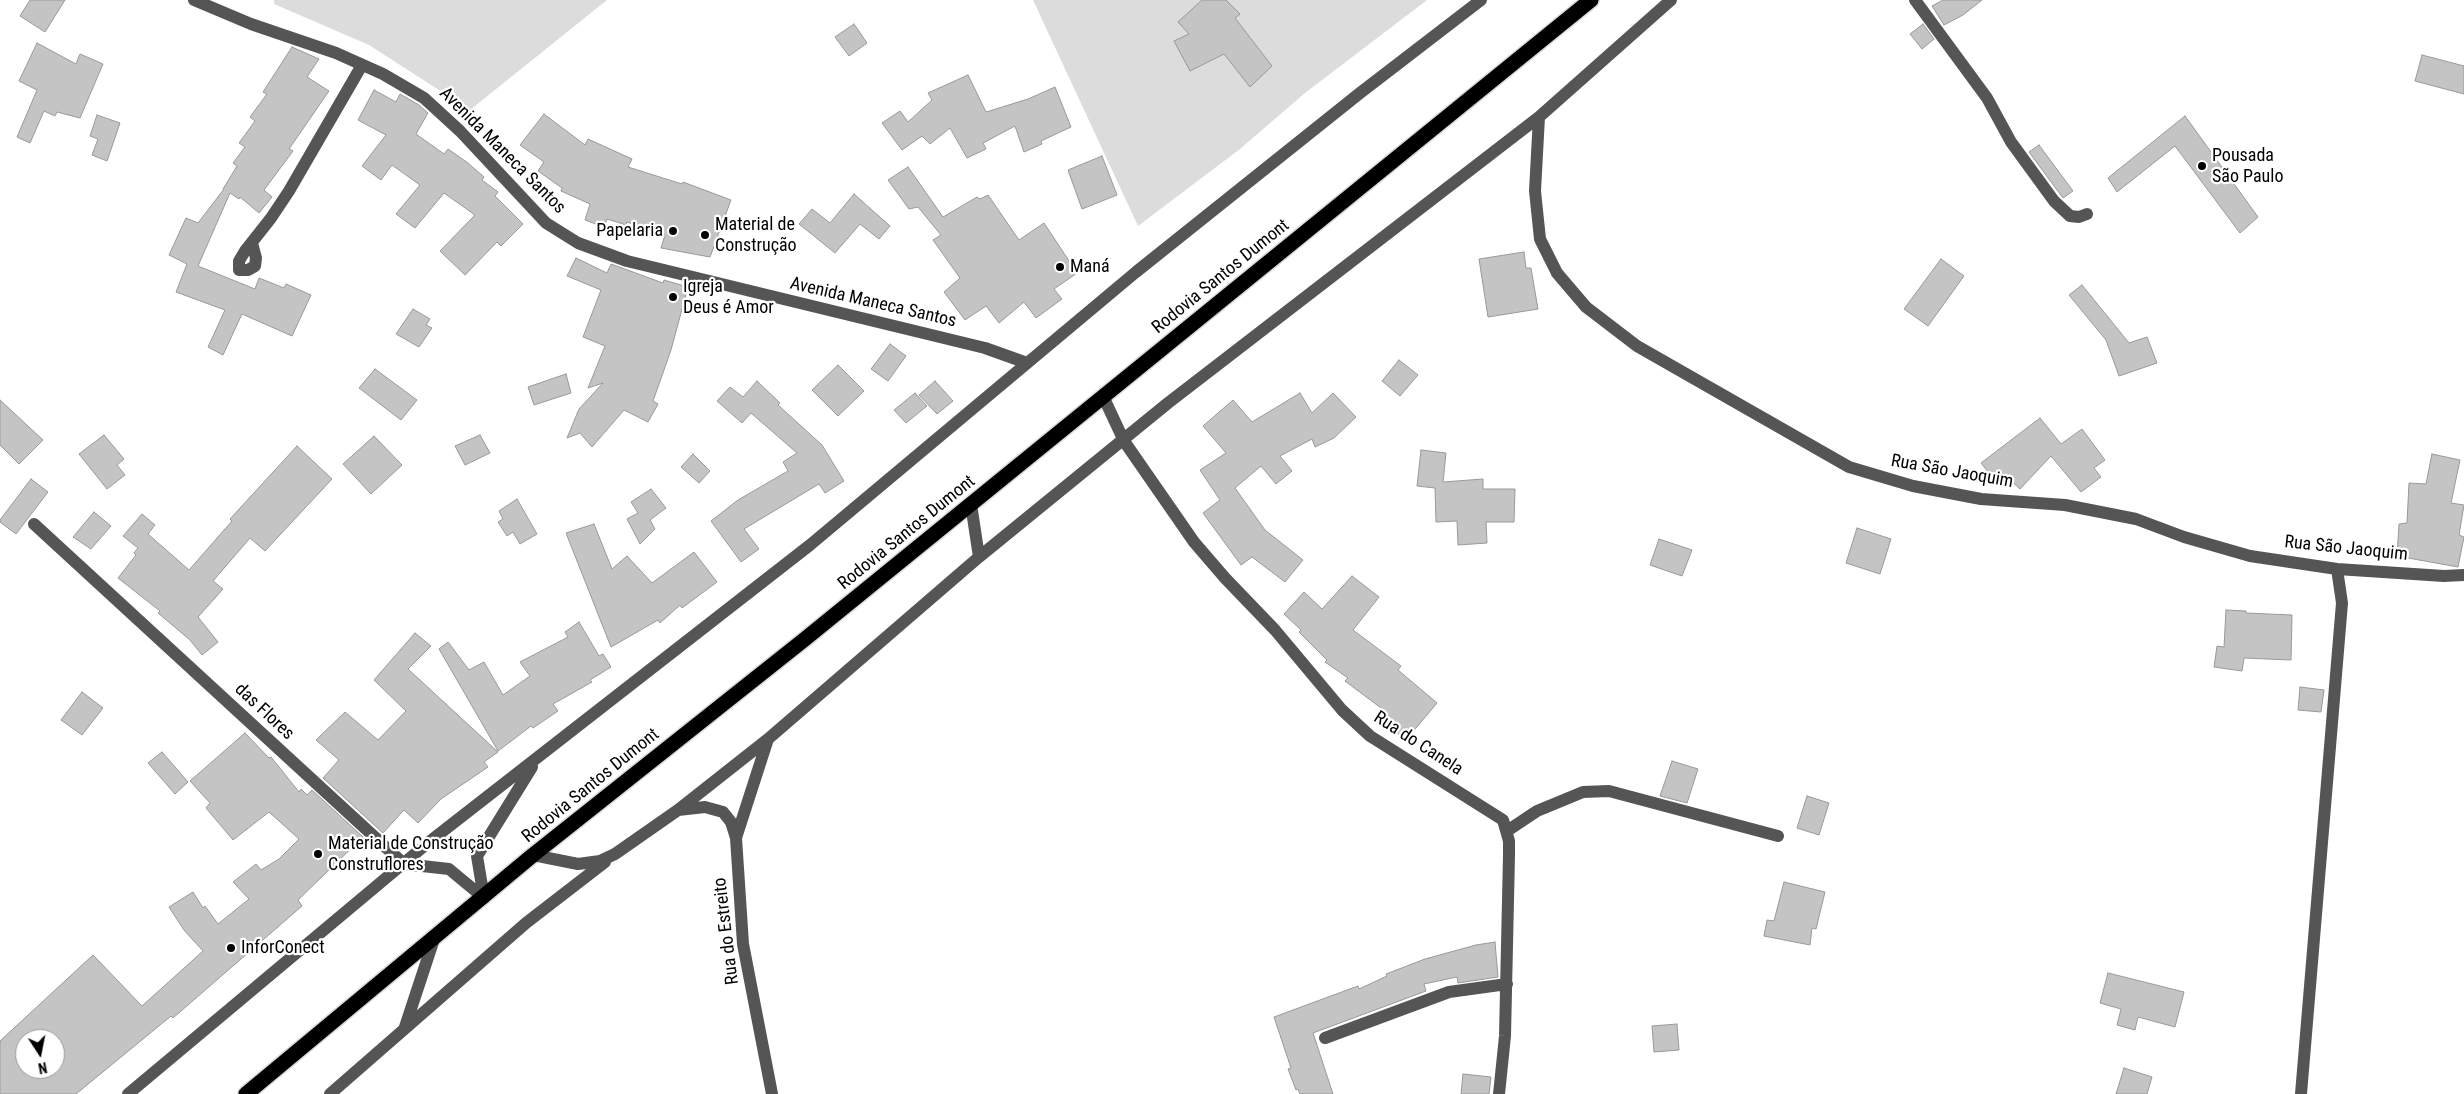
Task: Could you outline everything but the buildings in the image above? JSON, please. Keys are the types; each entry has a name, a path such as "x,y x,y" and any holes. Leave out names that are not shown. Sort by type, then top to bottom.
{"highway":[{"name":"Rodovia Santos Dumont","path":"246,1094 484,898 533,855 806,639 1591,0"}],"street":[{"name":"Avenida Maneca Santos","path":"194,0 362,65 383,74 424,98 460,131 546,223 578,243 627,261 985,348 1027,363"},
{"path":"128,1094 404,864 810,545 1027,363 1360,93 1481,0"},
{"path":"330,1094 526,923 615,854 678,810 768,739 979,557 1124,441 1168,403 1539,118 1671,0"},
{"path":"1915,0 1987,98 2011,142 2054,201 2070,216 2079,217 2087,214"},
{"path":"252,243 289,191 362,65"},
{"name":"Rua São Jaoquim","path":"1539,118 1535,192 1540,239 1557,273 1586,307 1637,346 1849,467 1913,486 1980,499 2065,505 2128,518 2250,556 2337,569 2444,576 2464,574"},
{"name":"Rua do Canela","path":"1104,396 1124,441 1194,542 1225,578 1275,630 1342,710 1370,736 1503,820 1507,831"},
{"path":"971,504 979,557"},
{"name":"das Flores","path":"34,524 404,864"},
{"path":"2301,1094 2342,603 2337,569"},
{"path":"736,838 768,739"},
{"path":"484,898 477,856 538,758"},
{"path":"1499,1094 1505,1036 1507,984 1510,855 1507,831 1537,811 1583,792 1608,791 1778,836"},
{"name":"Rua do Estreito","path":"678,810 705,807 723,812 731,822 736,838 743,944 772,1094"},
{"path":"533,855 578,864 600,861 615,854"},
{"path":"404,864 449,869 484,898"},
{"path":"404,1029 434,939"},
{"path":"1325,1038 1449,992 1507,984"}],"shaded area":[{"path":"274,0 607,0 470,110 369,45 274,4"},
{"path":"1033,0 1427,0 1305,93 1240,149 1138,226"}],"place":[{"name":"Pousada São Paulo","path":"2202,166"},
{"name":"Papelaria","path":"673,231"},
{"name":"Material de Construção","path":"705,235"},
{"name":"Maná","path":"1060,267"},
{"name":"Igreja Deus é Amor","path":"673,297"},
{"name":"Material de Construção Construflores","path":"318,854"},
{"name":"InforConect","path":"231,948"}]}
